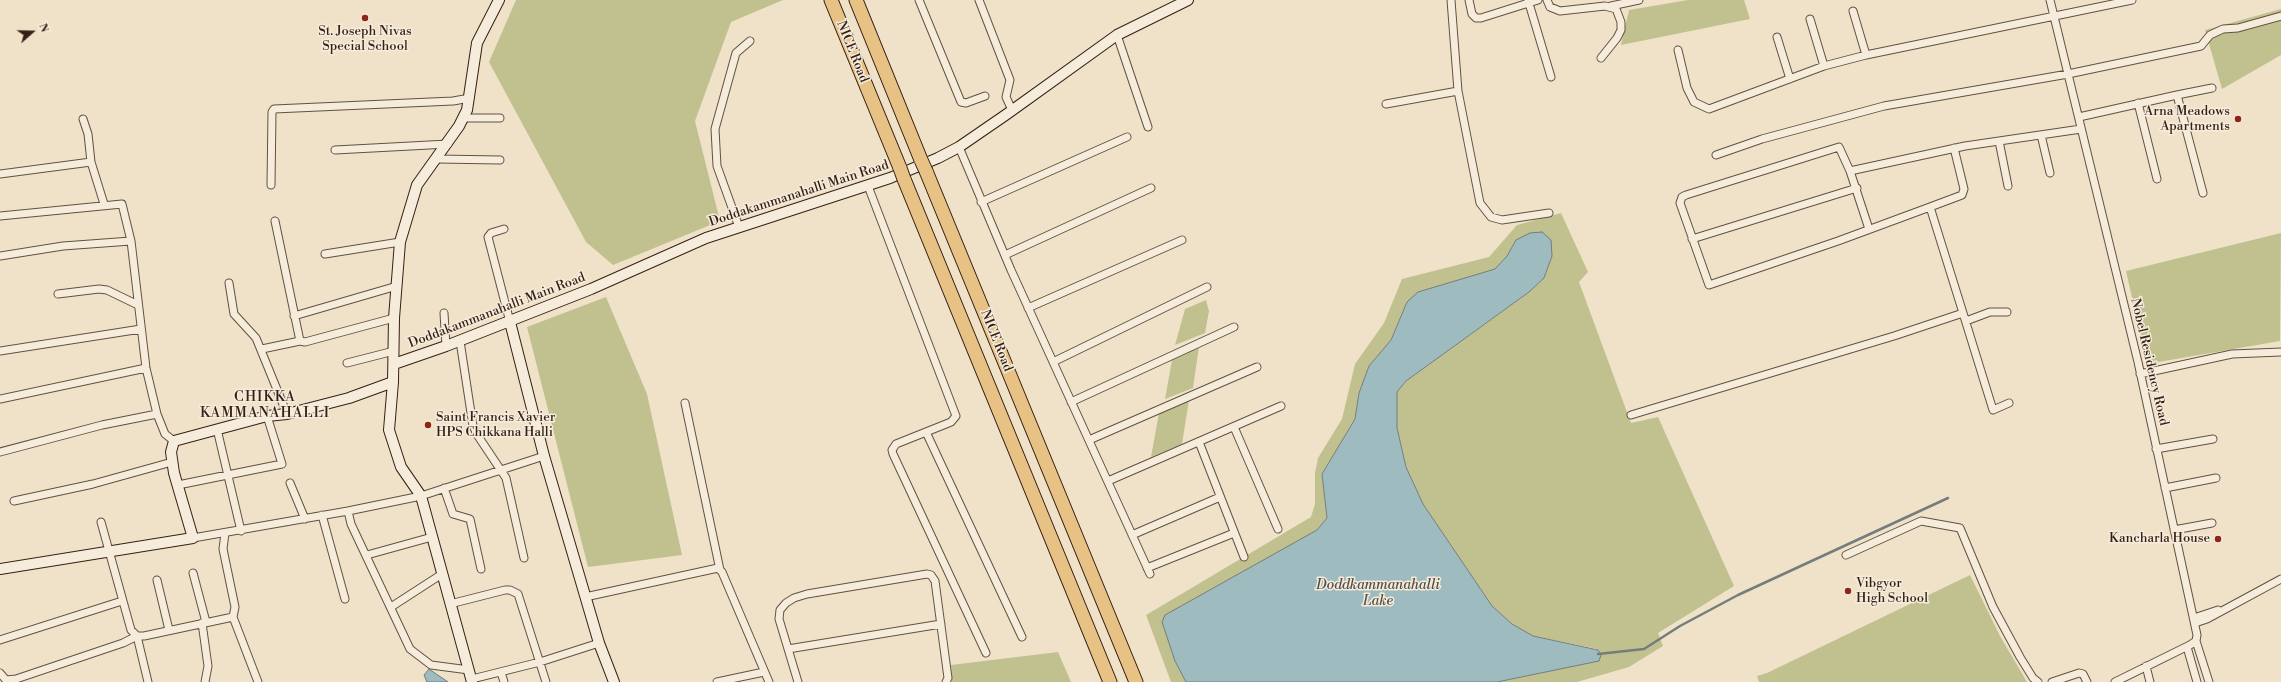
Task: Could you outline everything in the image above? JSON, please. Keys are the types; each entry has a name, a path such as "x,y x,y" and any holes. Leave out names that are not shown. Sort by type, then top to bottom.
{"highway":[{"name":"NICE Road","path":"831,0 1110,682"},
{"name":"NICE Road","path":"856,0 1136,682"}],"street":[{"path":"471,677 421,496 401,467 389,430 394,364 394,318 400,242 417,185 448,144 463,118 470,98 477,43 499,0"},
{"path":"919,0 961,102 966,103 986,96"},
{"path":"979,0 1010,80 1006,97 1012,110"},
{"name":"Doddakammanahalli Main Road","path":"394,364 510,322 591,289 706,238 868,186 938,158 959,147 1117,35 1188,0"},
{"path":"1451,0 1458,91 1480,204 1484,211 1491,217 1502,220 1549,213"},
{"path":"1470,0 1472,14 1476,18 1481,18 1538,0"},
{"path":"1548,0 1550,7 1560,11 1611,6 1639,0"},
{"name":"Nobel Residency Road","path":"2050,0 2140,374 2197,635 2196,642 2209,682"},
{"path":"1678,50 1687,88 1694,102 1709,109 1824,66 1866,55 2132,0"},
{"path":"1528,2 1551,77"},
{"path":"1601,58 1617,38 1621,30 1619,15 1611,6"},
{"path":"1853,11 1866,55"},
{"path":"1716,155 1762,139 1877,108 2068,74 2201,46 2210,35 2223,29 2238,28 2281,16"},
{"path":"1810,19 1824,66"},
{"path":"1117,35 1148,127"},
{"path":"1777,37 1790,79"},
{"path":"739,227 717,166 715,129 736,53 750,41"},
{"path":"2078,117 2212,88"},
{"path":"1386,104 1458,91"},
{"path":"2177,95 2203,193"},
{"path":"271,185 272,112 274,108 453,101 470,98"},
{"path":"2138,104 2157,179"},
{"path":"463,118 500,118"},
{"path":"83,120 88,134 91,162 104,204"},
{"path":"1850,171 1954,148 2082,129"},
{"path":"2040,135 2050,173"},
{"path":"981,202 1127,137"},
{"path":"1998,141 2008,186"},
{"path":"336,150 448,144"},
{"path":"959,147 981,202 1028,308 1149,571 1234,533"},
{"path":"1869,229 1857,188 1839,147 1686,194 1682,197 1680,203 1706,282 1709,285 1713,285 1869,229 1930,207 1962,195 1964,189 1954,148"},
{"path":"437,159 500,160"},
{"path":"0,174 91,162"},
{"path":"868,186 956,416 951,422 896,444 892,450 893,454 986,653"},
{"path":"1005,255 1151,188"},
{"path":"1692,238 1857,188"},
{"path":"0,216 104,204 122,204 131,241 146,368 165,434 174,442"},
{"path":"1930,207 1964,313 1992,410 2009,403"},
{"path":"275,221 300,341"},
{"path":"504,229 491,233 488,237 544,456 599,643 614,682"},
{"path":"1028,308 1182,240"},
{"path":"0,256 63,246 131,241"},
{"path":"325,254 400,242"},
{"path":"229,283 234,314 256,338 262,349 288,414"},
{"path":"294,316 397,286"},
{"path":"1053,362 1207,287"},
{"path":"58,294 99,289 107,290 138,305"},
{"path":"1966,321 1990,312 2007,312"},
{"path":"444,313 446,346"},
{"path":"1631,415 1887,339 1964,313"},
{"path":"262,349 300,341 305,342 394,318"},
{"path":"1071,402 1234,327"},
{"path":"0,352 141,329"},
{"path":"460,341 475,431 506,478 524,558"},
{"path":"346,363 394,351"},
{"path":"2140,374 2232,354 2281,352"},
{"path":"1088,440 1257,367"},
{"path":"0,399 146,368"},
{"path":"174,442 267,416 288,414 349,398 393,382"},
{"path":"685,403 720,570 769,682"},
{"path":"1108,481 1281,406"},
{"path":"0,452 102,426 158,414"},
{"path":"178,485 282,464 267,416"},
{"path":"1234,427 1278,529"},
{"path":"217,429 241,531"},
{"path":"926,432 1022,637"},
{"path":"2156,448 2213,439"},
{"path":"174,442 172,462 193,538"},
{"path":"1199,442 1244,558"},
{"path":"0,569 241,531 421,496 544,456"},
{"path":"14,501 93,484 172,462"},
{"path":"2165,488 2216,478"},
{"path":"290,483 304,519"},
{"path":"444,488 453,514 467,518 471,522 481,569"},
{"path":"1132,535 1220,497"},
{"path":"348,511 351,524 392,607 410,649 431,665 471,677 500,672 540,662 599,643"},
{"path":"322,515 344,599"},
{"path":"1846,555 1921,521 1960,528 1993,607 2020,657 2033,678 2038,682"},
{"path":"102,522 122,600 131,630 137,636 148,682"},
{"path":"2174,530 2212,524"},
{"path":"225,533 223,549 235,607 233,617 258,682"},
{"path":"367,555 432,537"},
{"path":"585,597 716,568 720,570"},
{"path":"193,573 204,622 208,666 205,682"},
{"path":"392,607 442,574"},
{"path":"798,682 779,615 786,603 794,598 927,574 931,575 935,581 948,678 946,682"},
{"path":"2194,621 2224,609 2281,579"},
{"path":"157,580 169,630"},
{"path":"450,604 505,590 514,592 520,598 546,682"},
{"path":"0,640 122,600"},
{"path":"0,673 6,680 16,679 123,643 137,636 144,636 233,617"},
{"path":"788,649 941,624"},
{"path":"2115,682 2196,642"},
{"path":"2187,647 2197,682"},
{"path":"2146,666 2150,682"},
{"path":"500,672 504,682"},
{"path":"717,682 764,672"},
{"path":"2052,682 2079,673 2083,674 2087,682"}],"green space":[{"path":"516,0 783,0 731,22 695,121 720,221 613,265 586,242 489,62"},
{"path":"1688,0 1744,0 1750,19 1621,45 1629,10"},
{"path":"2281,9 2281,55 2222,89 2205,30"},
{"path":"1561,213 1588,272 1579,282 1631,423 1658,417 1734,586 1658,633 1663,646 1629,667 1577,682 1497,682 1548,671 1598,649 1533,636 1512,624 1492,606 1423,504 1406,467 1397,428 1397,392 1406,381 1529,292 1544,278 1552,256 1516,240 1507,256 1495,269 1407,302 1391,340 1369,366 1359,393 1355,419 1322,474 1327,518 1317,530 1175,661 1186,682 1171,682 1146,615 1311,517 1315,504 1315,473 1318,458 1342,419 1355,364 1384,323 1402,279 1489,257 1517,225"},
{"path":"2281,233 2280,341 2147,364 2126,271"},
{"path":"606,297 647,394 682,555 588,567 527,327"},
{"path":"1206,300 1209,311 1205,333 1175,345 1185,309"},
{"path":"1199,347 1193,388 1165,399 1172,360"},
{"path":"1189,400 1182,444 1151,457 1159,413"},
{"path":"1970,575 2000,636 2027,682 1759,682 1757,676 1767,673"},
{"path":"1058,652 1071,682 952,682 951,665"}],"water":[{"name":"Doddkammanahalli Lake","path":"1542,232 1551,240 1552,256 1544,278 1529,292 1406,381 1397,392 1397,428 1406,467 1423,504 1492,606 1512,624 1533,636 1598,650 1601,655 1599,661 1497,682 1186,682 1175,661 1162,622 1165,615 1317,530 1327,518 1322,474 1355,419 1359,393 1369,366 1391,340 1407,302 1418,292 1495,269 1507,256 1516,240 1530,233"},
{"path":"429,669 448,682 427,682 424,675"}],"waterway":[{"path":"1598,654 1644,649 1680,626 1738,595 1948,498"}],"place":[{"name":"St. Joseph Nivas Special School","path":"365,18"},
{"name":"Arna Meadows Apartments","path":"2238,119"},
{"name":"Saint Francis Xavier HPS Chikkana Halli","path":"428,425"},
{"name":"Kancharla House","path":"2218,539"},
{"name":"Vibgyor High School","path":"1848,591"}],"district":[{"name":"CHIKKA KAMMANAHALLI","path":"265,406"}]}
